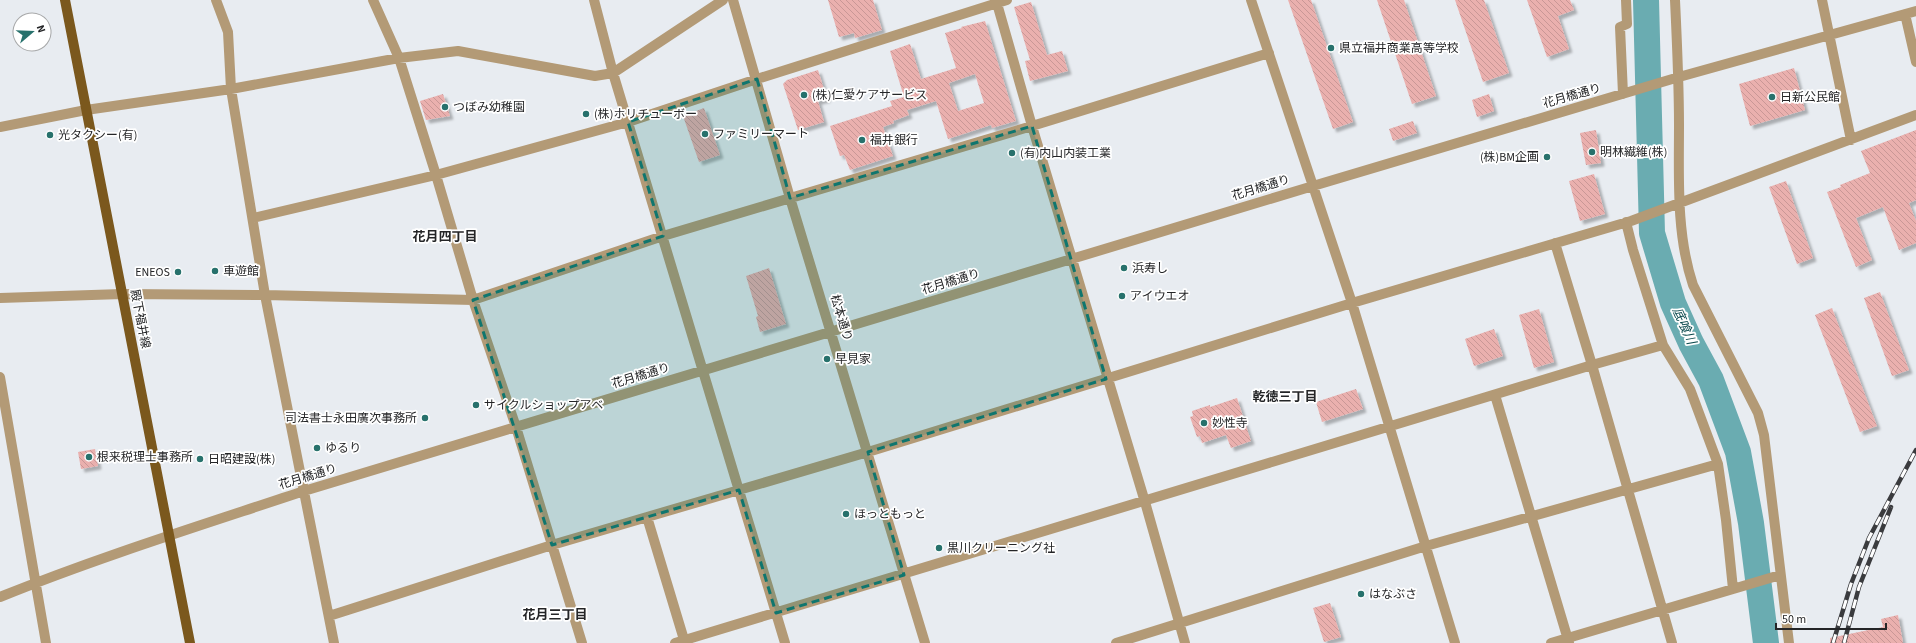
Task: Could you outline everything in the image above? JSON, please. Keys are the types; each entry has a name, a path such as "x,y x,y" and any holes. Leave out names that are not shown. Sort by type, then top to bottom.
{"main road":[{"name":"殿下福井線","path":"65,0 190,643"}],"street":[{"path":"216,0 228,32 230,89 254,218 265,295 334,643"},
{"path":"373,0 399,58 473,300 516,427 582,643"},
{"path":"594,0 613,73 704,371 784,643"},
{"path":"0,127 86,110 230,89 399,58 458,51 595,76 613,73 723,0"},
{"name":"松本通り","path":"733,0 790,198 832,332 925,643"},
{"path":"254,218 436,175 628,122 756,79 996,2 1007,0"},
{"path":"1251,0 1352,303 1455,643"},
{"path":"1623,94 1620,27 1627,24 1626,0"},
{"path":"1675,0 1675,206 1687,268 1693,285 1758,414 1764,434 1789,643"},
{"path":"1822,0 1851,140"},
{"path":"996,2 1106,378 1144,502 1178,624 1185,643"},
{"name":"花月橋通り","path":"0,597 168,536 304,491 1313,186 1676,78 1916,11"},
{"path":"1905,14 1916,62"},
{"path":"0,298 122,294 265,295 473,300 663,236 1032,126 1269,53"},
{"path":"328,616 552,545 868,452 1352,303 1629,221 1675,206 1916,115"},
{"path":"1629,221 1633,250 1663,345 1690,389 1718,464 1726,520 1733,589"},
{"path":"1555,243 1628,488 1672,643"},
{"path":"647,517 682,642 1144,502 1390,425 1663,345"},
{"path":"0,377 46,643"},
{"path":"1495,395 1568,640"},
{"path":"1116,643 1426,546 1628,488 1718,464"},
{"path":"1551,643 1568,640 1780,575"}],"highlighted area":[{"path":"757,79 790,198 1032,126 1106,379 868,452 904,575 776,613 739,490 552,545 473,300 663,236 628,122"}],"building":[{"path":"828,0 873,0 882,30 855,38 854,33 839,37"},
{"path":"1288,0 1311,0 1353,122 1333,129"},
{"path":"1377,0 1404,0 1436,96 1412,104"},
{"path":"1455,0 1484,0 1509,73 1483,82"},
{"path":"1527,0 1570,0 1574,10 1558,16 1569,49 1547,57"},
{"path":"1031,2 1047,55 1062,51 1068,71 1030,81 1025,61 1030,60 1014,7"},
{"path":"985,21 1016,121 992,128 991,125 948,139 936,101 907,110 909,115 893,121 894,123 883,127 893,156 850,170 844,155 840,156 830,126 892,106 890,101 904,97 890,51 910,44 921,79 956,68 945,33 962,28 961,27","holes":["975,74 984,103 958,111 949,83"]},
{"name":"日新公民館","path":"1794,68 1805,110 1750,126 1739,84"},
{"path":"818,70 827,99 818,101 824,122 798,130 783,84 787,80"},
{"path":"443,94 450,116 426,120 420,101"},
{"path":"1489,94 1494,111 1477,117 1472,100"},
{"path":"704,108 720,155 699,162 683,116"},
{"path":"1413,121 1417,133 1393,141 1389,129"},
{"path":"1596,130 1601,163 1586,165 1580,133"},
{"path":"1916,130 1916,200 1909,203 1916,221 1916,243 1899,250 1883,207 1856,218 1872,260 1856,267 1827,192 1870,173 1861,151"},
{"path":"1594,174 1605,214 1580,221 1569,181"},
{"path":"1786,181 1813,258 1797,264 1769,187"},
{"path":"769,268 786,324 760,332 756,317 758,316 746,276"},
{"path":"1880,292 1909,370 1892,376 1864,298"},
{"path":"1832,308 1877,426 1860,432 1815,315"},
{"path":"1539,309 1554,362 1534,368 1519,315"},
{"path":"1494,329 1503,356 1474,366 1465,339"},
{"path":"1356,389 1363,409 1322,422 1316,402"},
{"path":"1237,398 1251,441 1231,448 1226,435 1202,443 1200,436 1197,437 1190,417 1193,416 1192,411"},
{"path":"95,449 98,466 81,469 78,452"},
{"path":"1330,603 1341,637 1324,642 1313,608"},
{"path":"1898,615 1903,643 1830,643 1830,638 1883,627 1881,619"}],"waterway":[{"name":"底喰川","path":"1646,0 1652,233 1673,303 1691,343 1711,380 1738,452 1751,523 1766,643"}],"railway":[{"path":"1833,643 1851,584 1869,538 1916,450"},
{"path":"1844,643 1859,587 1891,507"}],"place":[{"name":"県立福井商業高等学校","path":"1331,48"},
{"name":"(株)仁愛ケアサービス","path":"804,95"},
{"name":"日新公民館","path":"1772,97"},
{"name":"つぼみ幼稚園","path":"445,107"},
{"name":"(株)ホリチューボー","path":"586,114"},
{"name":"ファミリーマート","path":"705,134"},
{"name":"光タクシー(有)","path":"50,135"},
{"name":"福井銀行","path":"862,140"},
{"name":"明林繊維(株)","path":"1592,152"},
{"name":"(有)内山内装工業","path":"1012,153"},
{"name":"(株)BM企画","path":"1547,157"},
{"name":"浜寿し","path":"1124,268"},
{"name":"車遊館","path":"215,271"},
{"name":"ENEOS","path":"178,272"},
{"name":"アイウエオ","path":"1122,296"},
{"name":"早見家","path":"827,359"},
{"name":"サイクルショップアベ","path":"476,405"},
{"name":"司法書士永田廣次事務所","path":"425,418"},
{"name":"妙性寺","path":"1204,423"},
{"name":"ゆるり","path":"317,448"},
{"name":"根来税理士事務所","path":"89,457"},
{"name":"日昭建設(株)","path":"200,459"},
{"name":"ほっともっと","path":"846,514"},
{"name":"黒川クリーニング社","path":"939,548"},
{"name":"はなぶさ","path":"1361,594"}],"district":[{"name":"花月四丁目","path":"445,237"},
{"name":"乾徳三丁目","path":"1285,397"},
{"name":"花月三丁目","path":"555,615"}]}
